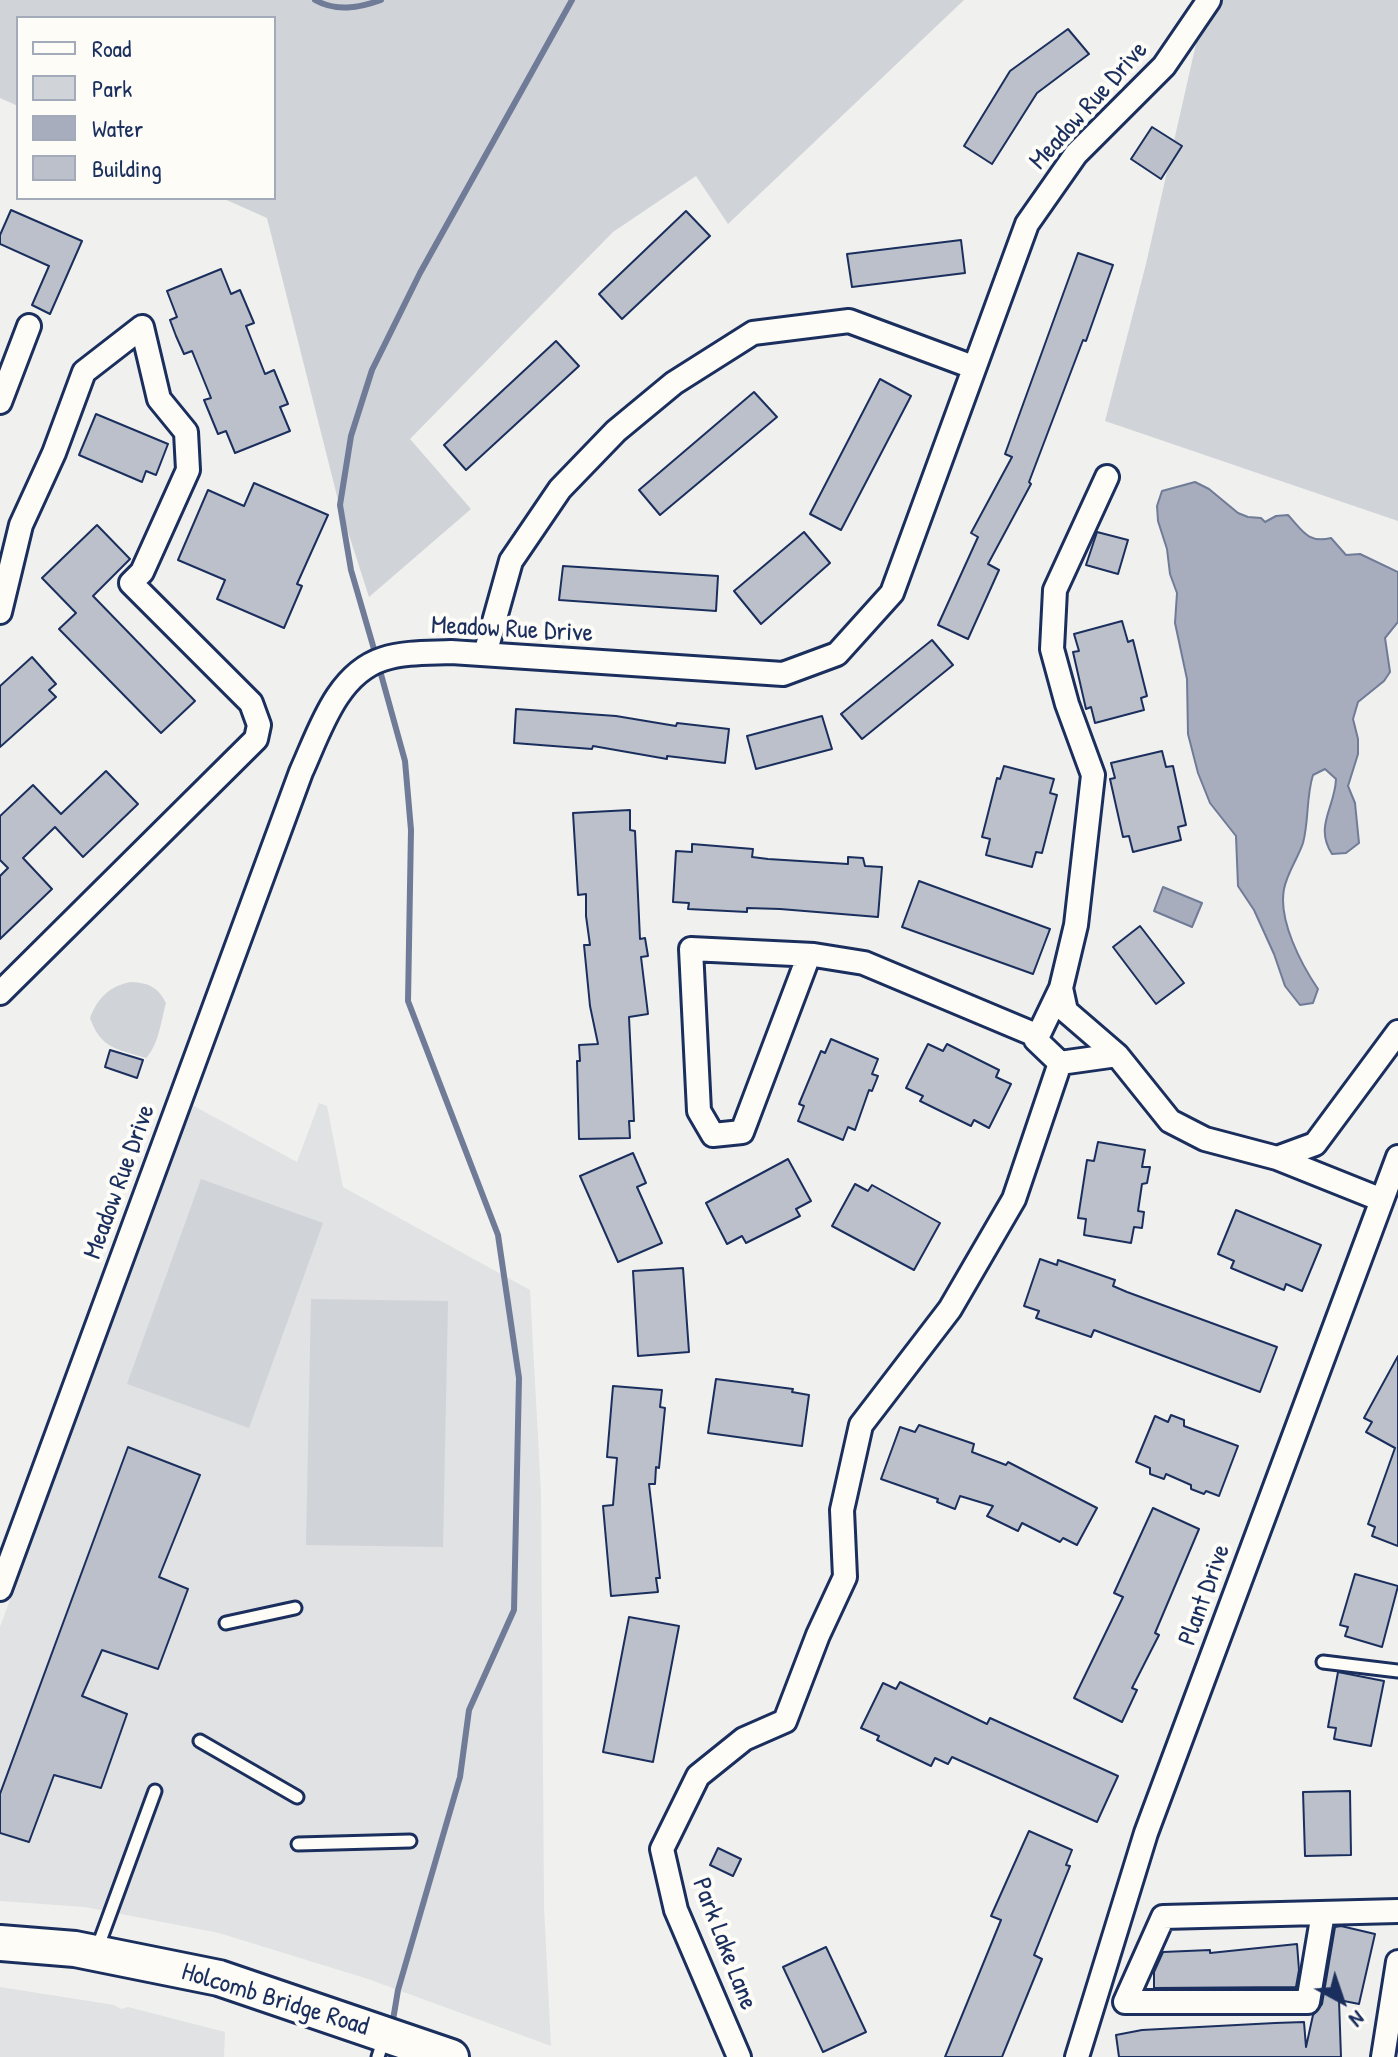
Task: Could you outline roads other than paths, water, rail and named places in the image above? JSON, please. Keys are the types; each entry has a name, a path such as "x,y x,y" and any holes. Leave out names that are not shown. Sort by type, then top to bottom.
{"main road":[{"name":"Holcomb Bridge Road","path":"0,1943 75,1949 219,1978 382,2046 451,2057"}],"street":[{"name":"Meadow Rue Drive","path":"0,1589 301,772 334,697 360,673 383,659 426,653 485,654 783,674 837,654 892,593 1027,224 1076,154 1164,66 1209,0"},
{"path":"485,654 511,561 560,489 616,431 674,383 753,333 849,321 973,367"},
{"path":"0,402 29,326"},
{"path":"0,612 21,525 54,453 84,372 142,327 159,399 186,432 188,470 142,572 131,583 251,703 259,725 256,739 0,993"},
{"path":"1107,477 1055,590 1052,649 1067,704 1093,775 1076,925 1061,988 1036,1040 1060,1063 1117,1055"},
{"path":"809,955 742,1132 713,1135 699,1111 691,949 809,955 864,963 1038,1036"},
{"path":"1061,988 1066,1011 1117,1055 1170,1121 1205,1139 1277,1158 1382,1200"},
{"path":"1277,1158 1315,1144 1398,1032"},
{"name":"Park Lake Lane","path":"739,2057 676,1910 662,1849 698,1776 744,1739 785,1721 818,1635 845,1577 842,1510 861,1425 950,1309 1014,1199 1060,1063"},
{"name":"Plant Drive","path":"1077,2057 1146,1833 1398,1157"},
{"path":"1323,1913 1308,2002 1125,2002 1163,1917 1398,1911"},
{"path":"1383,2057 1398,1962"}],"lane":[{"path":"226,1623 295,1608"},
{"path":"1323,1662 1398,1671"},
{"path":"200,1741 297,1797"},
{"path":"96,1953 155,1791"},
{"path":"298,1844 410,1841"}],"water":[{"path":"1195,482 1209,489 1238,513 1261,518 1265,522 1276,516 1288,515 1311,537 1331,538 1346,555 1360,554 1398,572 1398,622 1385,638 1390,672 1384,681 1358,702 1353,719 1358,754 1348,786 1355,803 1359,843 1346,853 1332,854 1327,844 1325,826 1336,779 1325,769 1313,775 1303,843 1284,889 1284,914 1288,928 1298,955 1318,989 1313,1003 1300,1005 1285,986 1254,910 1238,886 1236,836 1210,803 1188,734 1187,679 1175,623 1177,593 1170,574 1157,506 1162,491"},
{"path":"1163,887 1202,903 1192,927 1154,911"}],"waterway":[{"path":"315,0 348,8 381,0"},
{"path":"376,656 351,570 340,505 351,436 372,370 420,273 572,0"},
{"path":"379,667 405,761 411,830 408,1001 498,1235 519,1378 514,1610 469,1710 460,1777 398,1990 392,2026"}]}
